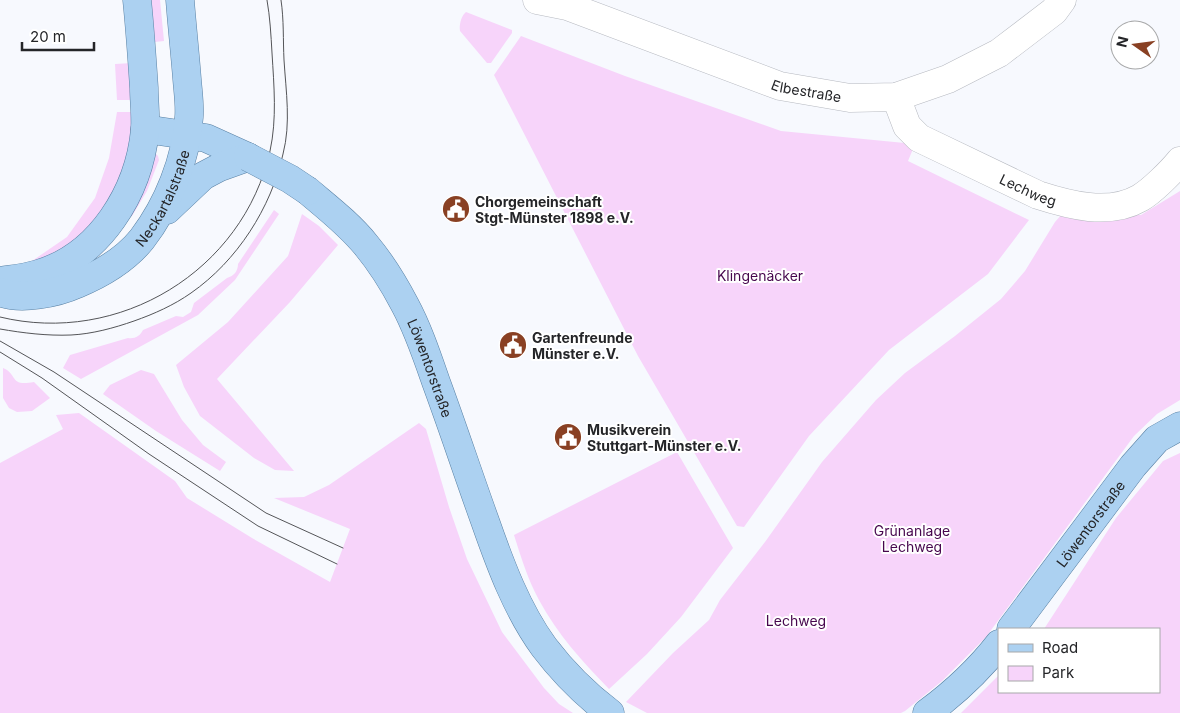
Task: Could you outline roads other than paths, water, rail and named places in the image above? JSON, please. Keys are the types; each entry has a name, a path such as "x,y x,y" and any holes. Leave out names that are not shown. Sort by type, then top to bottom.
{"main road":[{"name":"Neckartalstraße","path":"0,281 39,274 71,259 92,243 111,222 128,195 138,169 145,130 142,55 137,0"},
{"name":"Neckartalstraße","path":"0,292 8,296 34,295 62,289 87,280 125,256 141,240 152,223 176,178 187,135 189,115 180,0"},
{"name":"Löwentorstraße","path":"145,130 206,138 248,157 290,179 308,191 340,218 365,244 387,274 406,306 419,335 497,556 516,599 543,646 564,672 602,707"},
{"path":"152,223 203,176 220,166 248,157"},
{"name":"Löwentorstraße","path":"1012,628 1133,466 1157,439 1180,426"},
{"path":"927,713 953,693 998,645"}],"street":[{"name":"Elbestraße","path":"537,0 569,3 780,86 850,98 896,97 948,79 999,53 1054,11 1062,0"},
{"name":"Lechweg","path":"896,97 907,126 919,138 1038,195 1054,200 1104,208 1123,205 1141,198 1180,161"}],"tram line":[{"path":"0,317 45,323 89,320 131,309 170,290 204,264 233,232 256,194 272,139 274,90 267,0"},
{"path":"0,329 35,334 71,335 95,332 126,324 164,309 191,293 208,280 237,249 261,213 270,194 283,154 287,131 287,107 281,0"},
{"path":"0,341 54,372 266,513 343,548"},
{"path":"0,352 42,378 149,454 258,526 337,564"}],"place":[{"name":"Chorgemeinschaft Stgt-Münster 1898 e.V.","path":"456,209"},
{"name":"Gartenfreunde Münster e.V.","path":"513,345"},
{"name":"Musikverein Stuttgart-Münster e.V.","path":"568,437"}],"park label":[{"name":"Klingenäcker","path":"760,275"},
{"name":"Grünanlage Lechweg","path":"912,538"}]}
